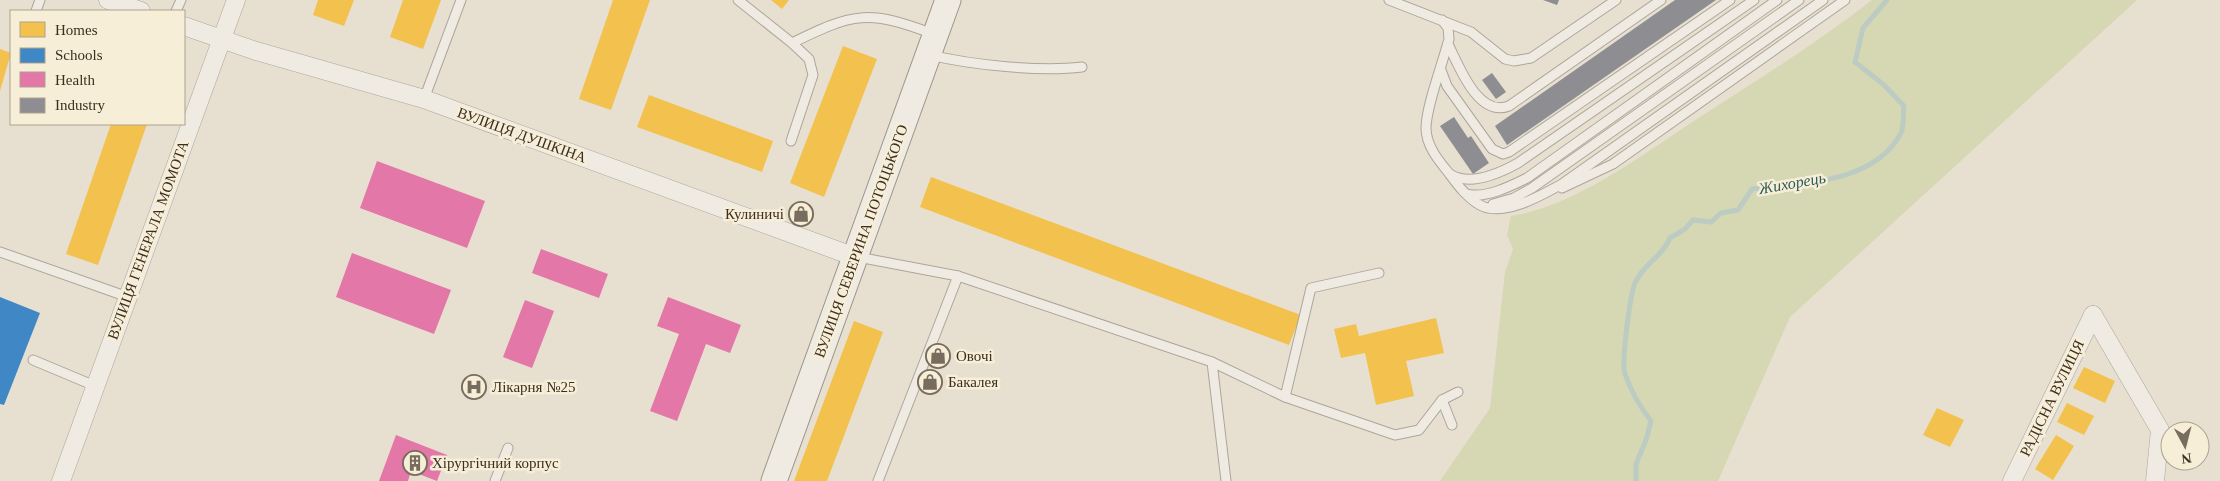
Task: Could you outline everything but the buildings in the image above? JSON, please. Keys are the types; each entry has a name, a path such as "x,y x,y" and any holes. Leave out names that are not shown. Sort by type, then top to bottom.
{"street":[{"path":"108,0 138,10"},
{"name":"ВУЛИЦЯ ГЕНЕРАЛА МОМОТА","path":"61,481 236,0"},
{"name":"ВУЛИЦЯ СЕВЕРИНА ПОТОЦЬКОГО","path":"774,481 948,0"},
{"name":"ВУЛИЦЯ ДУШКІНА","path":"185,26 256,51 424,99 855,257"},
{"name":"РАДІСНА ВУЛИЦЯ","path":"2012,481 2093,315 2160,430 2155,481"}],"lane":[{"path":"424,99 461,0"},
{"path":"738,0 809,59 813,75 791,141"},
{"path":"1389,0 1442,20 1479,37 1505,59 1524,60 1530,58 1616,0"},
{"path":"1448,44 1464,76 1482,102 1490,108 1502,109 1661,0"},
{"path":"1441,70 1448,86 1492,149 1503,154 1509,152 1730,0"},
{"path":"1448,173 1463,179 1477,179 1505,170 1518,163 1754,0"},
{"path":"1464,193 1478,195 1510,186 1527,178 1777,0"},
{"path":"1481,206 1514,198 1532,188 1799,0"},
{"path":"1536,199 1562,184 1823,0"},
{"path":"1442,20 1448,28 1448,44 1426,129 1429,143 1438,160 1464,193 1481,206 1491,208 1519,205 1536,199 1613,164 1845,0"},
{"path":"792,44 825,27 847,19 867,17 900,21 952,60 1060,70 1082,67"},
{"path":"0,252 128,297"},
{"path":"855,257 958,276 1212,362 1284,397 1396,435 1419,430 1442,400 1458,392"},
{"path":"1284,397 1311,288 1379,273"},
{"path":"878,481 958,276"},
{"path":"33,360 96,386"},
{"path":"1212,362 1226,481"},
{"path":"1442,400 1452,425"},
{"path":"495,481 508,448"}],"green space":[{"path":"1872,0 2137,0 1790,317 1718,481 1440,481 1490,408 1505,272 1513,249 1507,235 1511,216 1535,211 1560,202 1609,176 1788,60"}],"waterway":[{"name":"Жихорець","path":"1636,481 1636,464 1646,440 1651,421 1633,393 1624,367 1627,329 1635,283 1643,270 1663,250 1670,238 1685,229 1693,220 1711,222 1721,213 1738,210 1752,189 1835,178 1855,172 1889,150 1901,133 1904,106 1884,85 1855,62 1863,28 1887,0"}],"place":[{"name":"Кулиничі","path":"801,214"},
{"name":"Овочі","path":"938,356"},
{"name":"Бакалея","path":"930,382"},
{"name":"Лікарня №25","path":"474,387"},
{"name":"Хірургічний корпус","path":"415,463"}]}
